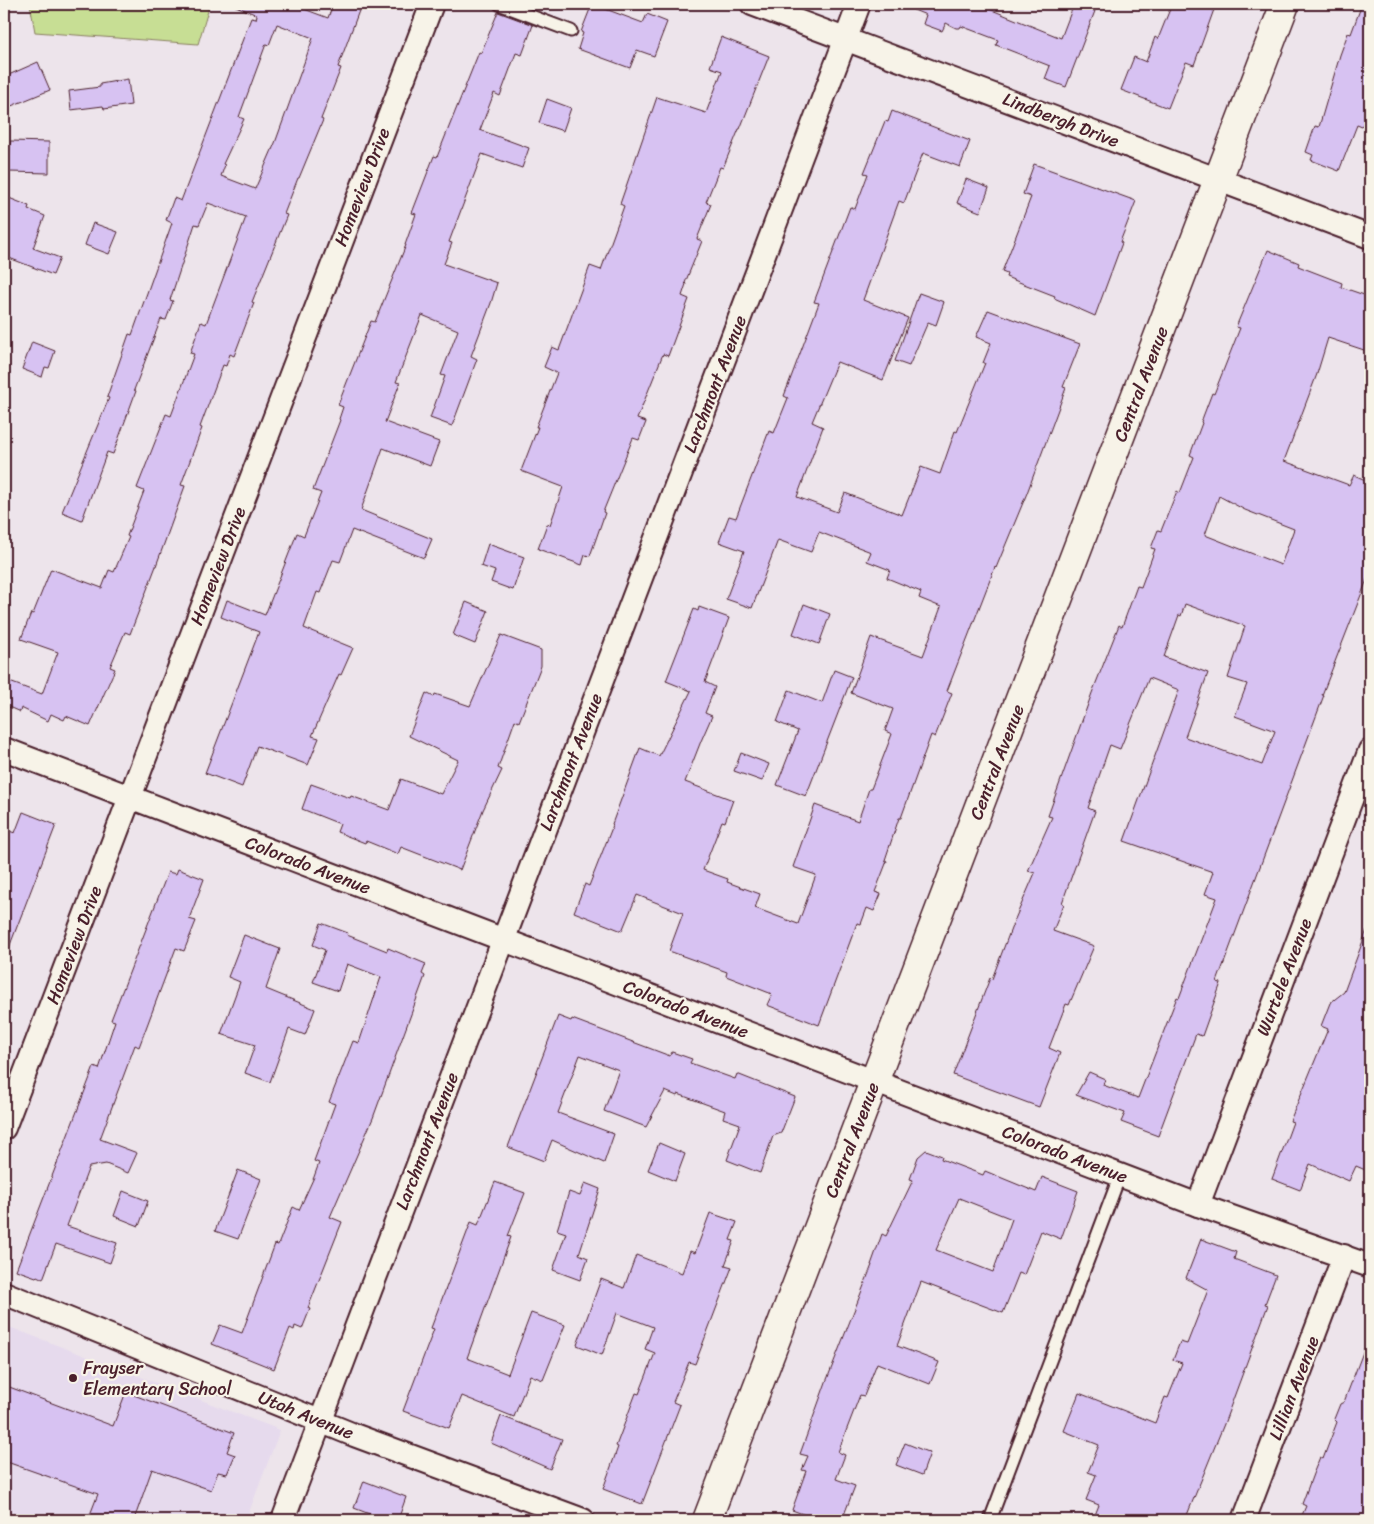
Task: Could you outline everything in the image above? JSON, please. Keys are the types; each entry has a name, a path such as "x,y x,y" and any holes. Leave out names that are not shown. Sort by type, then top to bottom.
{"street":[{"name":"Homeview Drive","path":"4,1128 432,4"},
{"name":"Lindbergh Drive","path":"752,4 1370,237"},
{"name":"Larchmont Avenue","path":"283,1520 859,4"},
{"name":"Central Avenue","path":"707,1520 1286,4"},
{"name":"Colorado Avenue","path":"4,749 1198,1205 1370,1266"},
{"name":"Wurtele Avenue","path":"1198,1205 1370,750"},
{"name":"Lillian Avenue","path":"1244,1520 1344,1256"},
{"name":"Utah Avenue","path":"4,1293 320,1421 583,1520"}],"lane":[{"path":"499,4 571,31"},
{"path":"990,1520 1120,1175"}],"shaded area":[{"name":"Frayser Elementary School","path":"4,1325 280,1430 246,1520 4,1520"}],"green space":[{"path":"30,4 210,4 198,44 35,32"}],"building":[{"path":"231,4 291,4 328,18 333,4 350,4 360,8 338,67 341,68 321,119 323,120 284,214 287,215 252,302 254,303 234,356 230,354 226,366 223,365 200,427 202,428 181,485 185,486 156,566 130,634 125,632 110,667 115,669 90,726 66,716 64,720 51,714 48,721 21,708 20,712 4,705 4,680 42,694 58,652 21,639 51,569 102,588 109,570 114,572 129,537 127,536 144,491 137,488 166,414 171,416 194,354 190,353 201,322 206,324 246,217 208,203 199,225 195,224 170,300 173,301 166,320 161,319 134,390 136,391 113,454 107,452 82,520 62,512 109,398 107,397 129,334 132,335 172,223 166,220 174,198 181,201 251,18 256,19 257,15","holes":["277,24 313,38 275,143 255,189 221,176 225,165 223,164 244,119 239,117 266,44 269,45"]},
{"path":"592,4 643,23 647,14 667,22 654,56 637,50 630,68 578,49 583,33 581,32"},
{"path":"899,4 977,4 1061,38 1074,4 1095,11 1066,87 1045,79 1050,66 996,45 998,40 961,26 956,28 946,23 942,31 923,24 926,15"},
{"path":"1172,4 1216,4 1194,65 1186,62 1168,108 1121,90 1134,57 1146,62 1155,37 1158,39"},
{"path":"1362,4 1370,4 1370,105 1362,127 1357,125 1339,171 1311,160 1313,155 1306,152 1315,126 1319,127 1340,55 1348,33 1351,34"},
{"path":"498,12 533,25 522,55 516,53 500,96 494,93 480,130 529,148 522,168 482,154 449,242 452,243 444,264 497,283 471,356 477,359 452,426 430,418 445,376 441,375 458,330 422,315 396,382 400,383 385,422 439,442 430,466 383,448 361,510 432,539 424,558 352,530 340,562 333,560 320,593 317,592 304,628 353,648 341,675 339,674 312,736 319,738 308,765 257,746 242,787 205,773 259,632 221,617 227,600 265,615 297,533 304,536 321,493 313,490 340,420 343,407 338,405 371,321 375,322 406,245 416,214 412,213 434,156 437,157 479,52 481,53"},
{"path":"721,37 769,56 740,129 723,168 720,167 706,202 711,204 697,239 702,241 685,283 682,296 689,299 668,356 663,354 637,419 646,422 639,440 633,438 603,512 605,513 590,556 585,555 582,565 538,549 547,524 550,525 563,487 521,471 557,373 544,367 552,347 559,350 590,266 601,270 624,206 620,204 657,97 706,113 722,71 710,67"},
{"path":"38,62 50,90 4,109 4,77"},
{"path":"128,79 131,105 104,109 103,106 71,110 69,91 100,87 100,84"},
{"path":"547,99 571,108 563,131 539,123"},
{"path":"892,111 970,141 960,167 923,153 904,203 899,201 863,300 908,318 883,380 837,362 812,422 823,427 797,497 837,512 845,493 902,515 921,467 940,474 955,431 957,432 985,363 983,363 991,343 976,337 988,310 1080,344 1063,387 1066,388 1027,493 995,567 947,691 952,693 935,737 931,735 901,818 899,818 885,860 887,861 875,892 881,894 874,911 867,908 861,924 857,923 819,1025 767,1005 772,994 726,976 727,972 669,951 683,913 637,895 622,931 574,912 585,884 589,886 640,748 659,756 691,691 666,681 694,609 698,611 699,607 729,618 705,682 715,687 705,713 712,716 685,782 733,800 725,822 722,821 703,870 728,879 727,882 760,894 755,908 798,924 816,875 793,867 815,805 858,821 869,789 871,789 892,734 885,731 893,709 851,693 871,637 923,656 941,607 919,598 921,592 887,578 890,570 867,561 871,552 819,532 811,552 778,540 752,608 726,599 744,551 719,542 729,516 736,518 769,431 774,433 788,398 784,396 819,303 814,302 850,207 855,209 868,174 864,173 885,121 888,122"},
{"path":"10,141 49,142 49,173 9,172"},
{"path":"1034,164 1136,201 1095,316 1054,298 1055,296 1006,277 1007,274 1002,272 1031,197 1023,194"},
{"path":"966,179 989,188 980,212 957,203"},
{"path":"4,196 29,206 28,209 45,216 33,248 60,258 53,275 4,256"},
{"path":"93,223 118,232 109,254 85,245"},
{"path":"1268,250 1299,263 1298,266 1342,283 1341,287 1370,297 1370,352 1328,338 1317,374 1284,461 1349,485 1354,475 1370,482 1370,572 1322,695 1324,695 1217,982 1221,983 1202,1036 1196,1034 1158,1136 1121,1122 1125,1113 1076,1095 1089,1072 1105,1079 1103,1085 1138,1098 1217,898 1205,894 1213,872 1124,841 1179,690 1149,678 1120,749 1110,745 1088,808 1095,811 1053,931 1094,946 1069,1005 1066,1004 1049,1048 1060,1053 1039,1107 953,1075 990,978 992,979 1035,873 1028,871 1052,817 1048,816 1092,693 1119,625 1122,627 1137,586 1141,587 1155,549 1151,548 1158,530 1161,531 1177,491 1180,493 1194,457 1190,455 1212,393 1214,394 1240,328 1236,327","holes":["1219,496 1245,510 1294,529 1281,565 1205,535","1185,604 1245,626 1228,678 1247,684 1235,716 1275,731 1262,765 1185,737 1208,673 1164,657 1179,615 1181,616"]},
{"path":"919,293 944,302 936,325 928,322 909,366 895,361"},
{"path":"32,342 55,351 49,368 45,367 42,377 22,369"},
{"path":"488,544 524,557 513,590 491,582 495,571 481,566"},
{"path":"466,602 488,611 475,644 453,635"},
{"path":"804,604 830,614 819,644 793,634"},
{"path":"501,635 541,650 541,666 519,722 515,720 498,768 502,770 483,810 460,870 401,847 398,854 366,841 365,843 337,832 340,824 302,809 311,784 389,810 401,779 441,794 458,760 409,736 426,693 434,697 435,694 470,706"},
{"path":"834,670 852,677 806,796 777,785 798,731 777,722 789,690 822,703"},
{"path":"741,753 769,764 762,781 734,771"},
{"path":"23,812 56,825 4,958 4,844 9,831 15,833"},
{"path":"178,869 204,879 189,919 196,921 184,951 176,948 139,1047 135,1045 100,1139 137,1153 128,1173 106,1164 89,1167 67,1226 117,1243 110,1263 56,1244 43,1279 16,1270 94,1067 99,1069 115,1021 111,1020 168,872 176,874"},
{"path":"321,923 387,951 388,948 426,964 422,974 425,976 373,1118 330,1217 342,1222 308,1308 310,1309 302,1329 295,1326 294,1330 290,1328 274,1369 212,1344 220,1325 242,1333 275,1244 278,1245 293,1207 299,1210 319,1163 314,1161 335,1104 329,1102 353,1041 359,1043 381,977 347,964 338,991 313,982 325,950 313,945"},
{"path":"1367,930 1370,930 1370,1172 1356,1166 1349,1181 1310,1164 1300,1190 1272,1179 1293,1122 1290,1121 1328,1029 1321,1026 1330,1003 1344,992"},
{"path":"244,935 280,949 266,989 315,1009 305,1035 289,1029 270,1082 245,1073 255,1045 221,1034 240,982 228,977"},
{"path":"558,1016 571,1021 572,1019 670,1056 672,1052 692,1059 690,1063 735,1079 737,1074 795,1097 781,1133 773,1136 760,1173 727,1160 740,1124 723,1118 725,1111 665,1091 646,1127 604,1111 619,1070 580,1055 558,1113 614,1134 604,1163 552,1140 544,1161 508,1147"},
{"path":"659,1143 685,1154 675,1181 648,1170"},
{"path":"926,1150 942,1156 941,1159 983,1175 985,1171 1036,1192 1042,1177 1078,1191 1061,1239 1041,1231 1024,1275 1019,1273 1003,1313 921,1282 897,1346 939,1362 930,1384 877,1363 864,1396 860,1395 838,1452 845,1455 836,1479 855,1486 842,1520 819,1520 792,1510 806,1471 802,1470 808,1456 800,1454 882,1234 886,1236 913,1180 910,1179 918,1157","holes":["959,1198 1012,1219 993,1272 936,1250"]},
{"path":"238,1170 261,1179 238,1239 215,1231"},
{"path":"495,1182 525,1193 508,1236 511,1237 467,1358 508,1374 531,1313 565,1325 543,1380 530,1375 514,1417 462,1396 449,1428 403,1411 434,1329 431,1328 471,1222 478,1225"},
{"path":"585,1183 600,1189 579,1254 588,1258 580,1280 553,1270 566,1233 557,1230 569,1192 580,1196"},
{"path":"123,1191 148,1201 139,1226 114,1216"},
{"path":"710,1213 737,1222 730,1240 734,1241 725,1265 732,1267 695,1364 689,1362 673,1402 680,1405 642,1504 603,1489 618,1447 616,1446 636,1393 639,1394 655,1353 645,1349 653,1327 617,1313 602,1355 577,1345 601,1279 624,1288 636,1255 682,1273 690,1251 695,1253"},
{"path":"1201,1239 1236,1252 1234,1259 1276,1275 1265,1304 1268,1305 1224,1424 1185,1520 1093,1520 1099,1505 1086,1500 1096,1475 1088,1472 1099,1445 1064,1431 1079,1393 1155,1423 1165,1397 1168,1398 1182,1363 1173,1360 1180,1342 1187,1344 1208,1290 1186,1278"},
{"path":"1368,1339 1370,1339 1370,1503 1364,1520 1300,1520 1306,1506 1302,1504 1313,1474 1320,1457 1323,1459 1337,1422 1334,1419 1340,1404 1344,1402"},
{"name":"Frayser Elementary School","path":"4,1385 113,1426 126,1392 234,1433 227,1452 235,1455 227,1474 218,1472 211,1490 152,1469 134,1520 88,1520 98,1494 4,1461"},
{"path":"501,1416 562,1439 550,1469 491,1443"},
{"path":"905,1443 930,1453 922,1475 896,1465"},
{"path":"364,1481 406,1497 398,1520 385,1520 354,1508"}],"place":[{"name":"Frayser Elementary School","path":"73,1378"}]}
